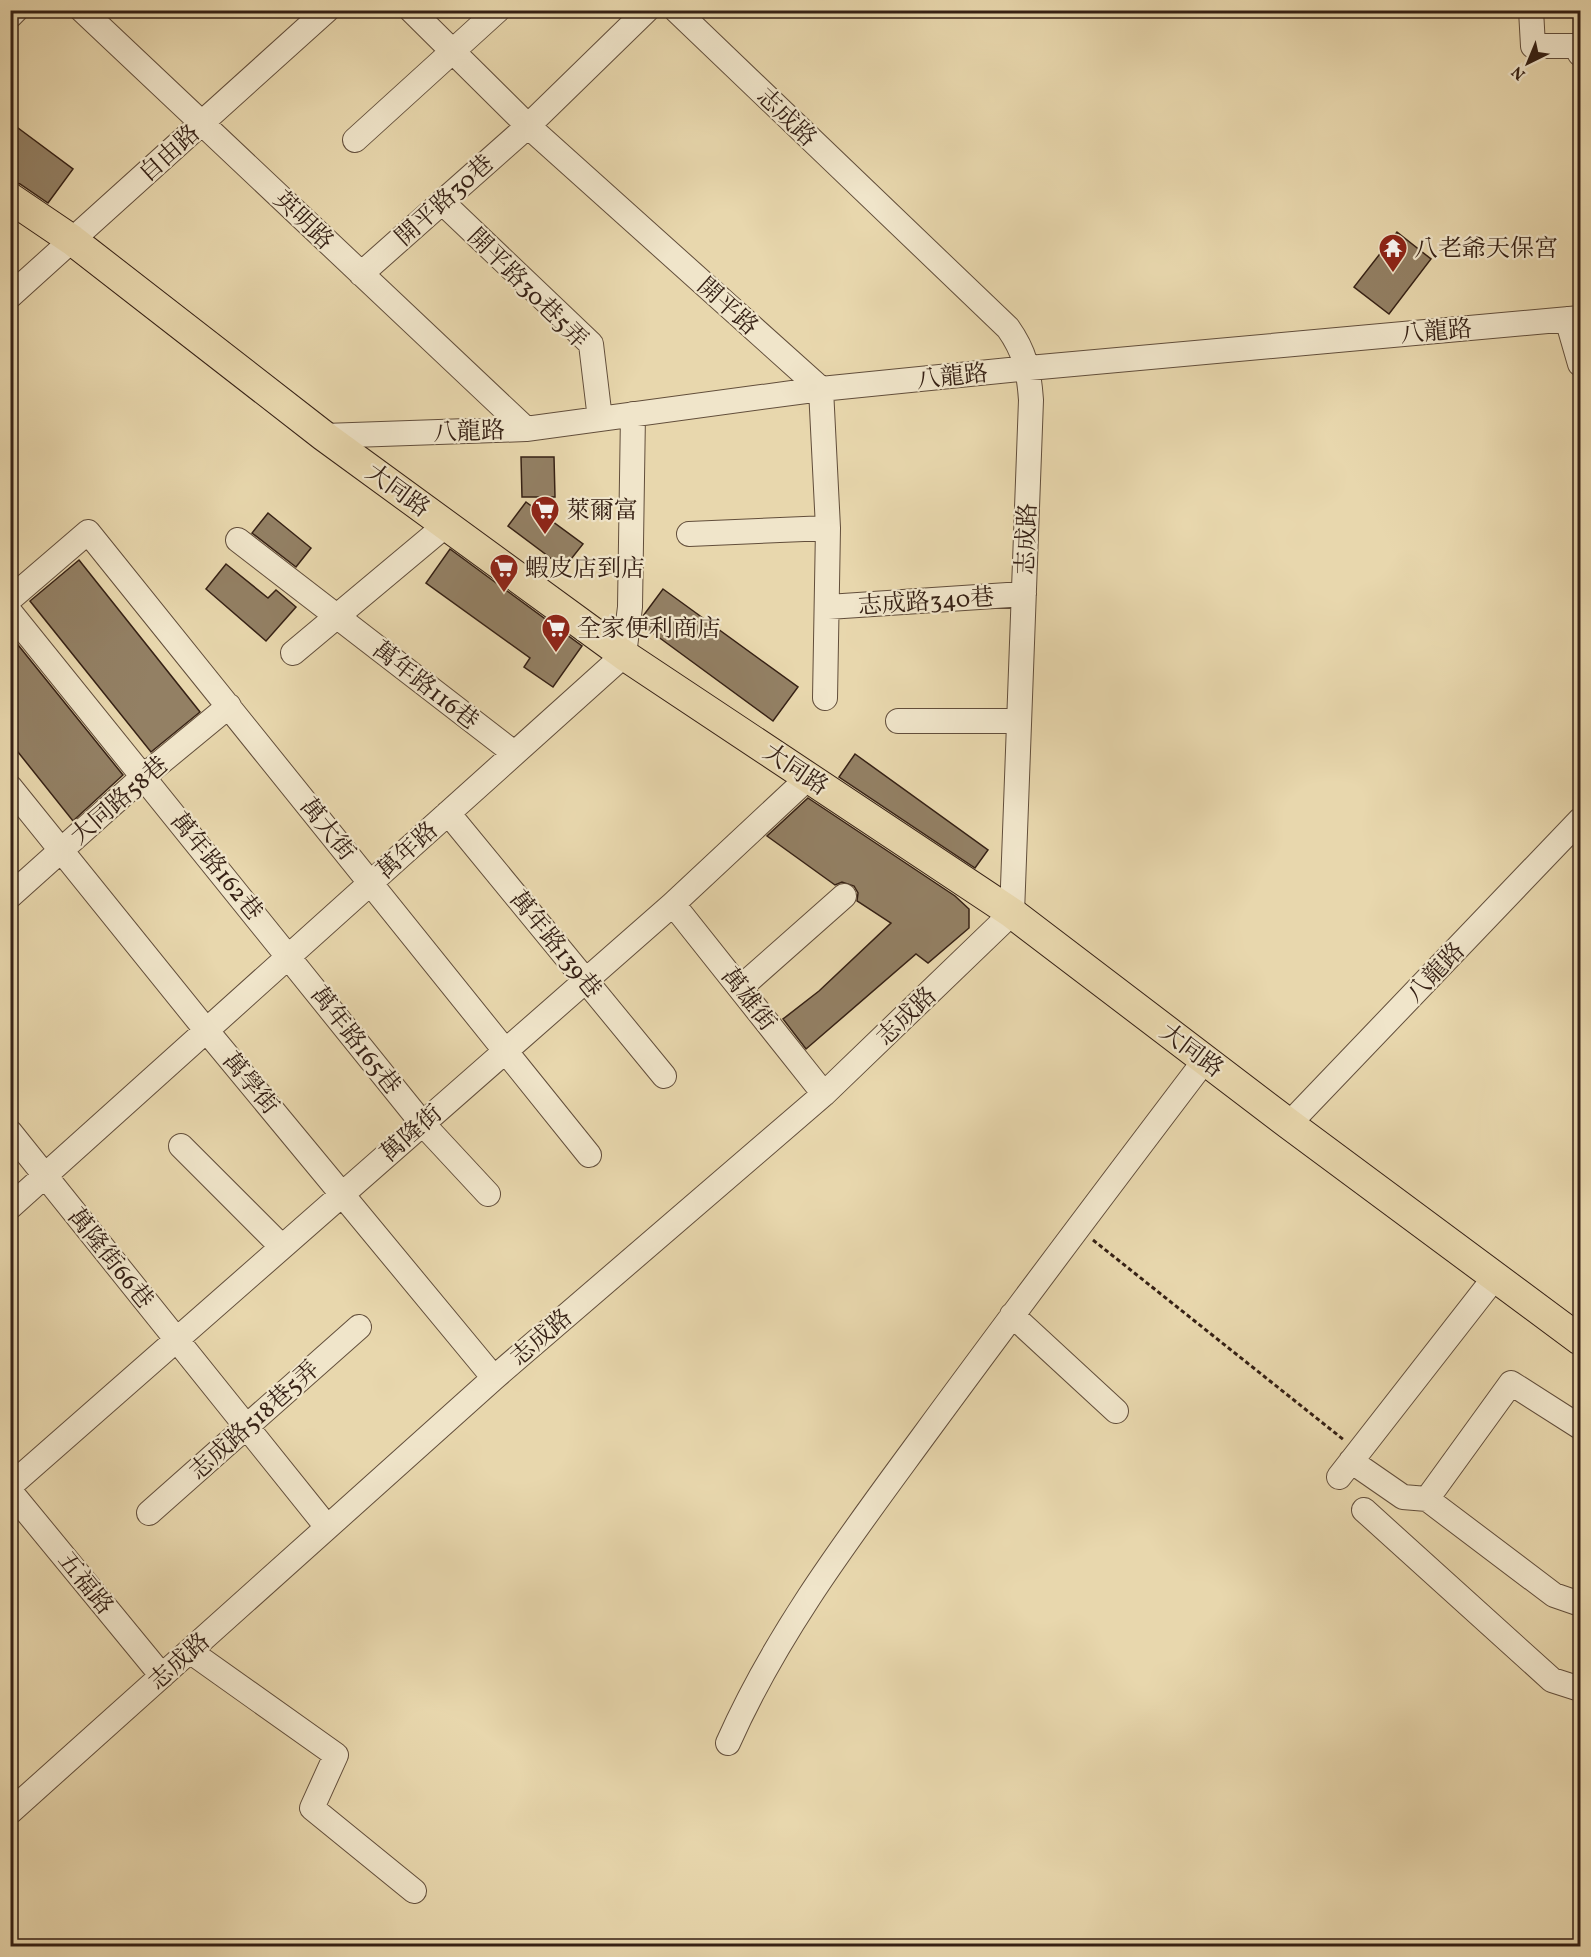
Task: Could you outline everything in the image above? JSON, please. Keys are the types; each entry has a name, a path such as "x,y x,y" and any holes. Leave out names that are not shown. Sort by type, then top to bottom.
{"main road":[{"name":"大同路","path":"10,198 72,240 324,436 624,655 1012,914 1289,1124 1581,1340"}],"street":[{"path":"10,16 16,10"},
{"name":"英明路","path":"82,10 526,429"},
{"name":"自由路","path":"10,296 327,10"},
{"name":"開平路","path":"411,10 528,126 821,390"},
{"path":"355,140 498,10"},
{"name":"開平路30巷","path":"361,274 528,126 647,10"},
{"name":"志成路","path":"10,1812 191,1652 494,1377 824,1094 1012,914 1031,400 1029,368 1020,346 1008,328 675,10"},
{"path":"1531,10 1533,46 1578,46 1581,54"},
{"name":"開平路30巷5弄","path":"442,202 591,344 600,419"},
{"path":"1574,319 1581,364"},
{"name":"八龍路","path":"324,436 526,429 821,390 1029,368 1574,319"},
{"path":"821,390 828,528 825,698"},
{"path":"624,655 630,607 633,414"},
{"path":"294,652 446,525"},
{"path":"689,534 828,528"},
{"name":"萬大街","path":"10,599 88,532 589,1155"},
{"name":"萬年路116巷","path":"238,540 514,753"},
{"name":"志成路340巷","path":"828,607 1024,594"},
{"name":"萬年路162巷","path":"10,612 289,956"},
{"name":"萬年路","path":"10,1207 624,655"},
{"name":"大同路58巷","path":"10,896 144,776 229,706"},
{"path":"898,721 1019,721"},
{"name":"萬隆街","path":"10,1489 673,904 809,777"},
{"name":"萬學街","path":"10,787 206,1030 494,1377"},
{"name":"萬年路139巷","path":"448,813 664,1076"},
{"name":"八龍路","path":"1289,1124 1581,820"},
{"path":"740,988 844,896"},
{"name":"萬雄街","path":"673,904 824,1094"},
{"name":"萬年路165巷","path":"289,956 422,1124 488,1194"},
{"path":"728,1743 744,1706 823,1574 1012,1315 1204,1060"},
{"name":"萬隆街66巷","path":"10,1132 327,1527"},
{"path":"181,1146 282,1247"},
{"path":"1495,1277 1350,1463 1403,1497 1427,1498 1554,1594 1581,1604"},
{"path":"1012,1315 1116,1412"},
{"name":"志成路518巷5弄","path":"149,1513 359,1327"},
{"path":"1427,1498 1511,1383 1581,1427"},
{"name":"五福路","path":"10,1489 162,1676"},
{"path":"1364,1510 1552,1680 1581,1689"},
{"path":"191,1652 336,1755 312,1808 414,1891"}],"path":[{"path":"1077,1228 1350,1463"}],"building":[{"path":"10,122 73,169 48,203 20,184 10,181"},
{"name":"八老爺天保宮","path":"1397,232 1431,259 1389,314 1354,287"},
{"path":"521,457 554,457 555,497 522,497"},
{"name":"萊爾富","path":"526,502 583,544 564,568 508,526"},
{"path":"268,513 311,548 296,567 252,533"},
{"path":"450,549 582,646 553,687 524,667 530,658 426,583"},
{"path":"79,560 200,712 151,752 30,601"},
{"path":"226,564 268,598 276,590 296,607 266,641 206,589"},
{"path":"663,589 798,687 773,721 642,625 643,616"},
{"path":"10,635 123,775 73,821 10,742"},
{"path":"855,754 988,850 975,868 839,777"},
{"path":"808,798 955,896 969,909 969,928 928,963 916,954 806,1049 783,1019 819,991 891,923 857,901 858,893 854,886 842,882 835,885 767,836"}],"place":[{"name":"八老爺天保宮","path":"1393,274"},
{"name":"萊爾富","path":"545,536"},
{"name":"蝦皮店到店","path":"504,594"},
{"name":"全家便利商店","path":"556,654"}]}
